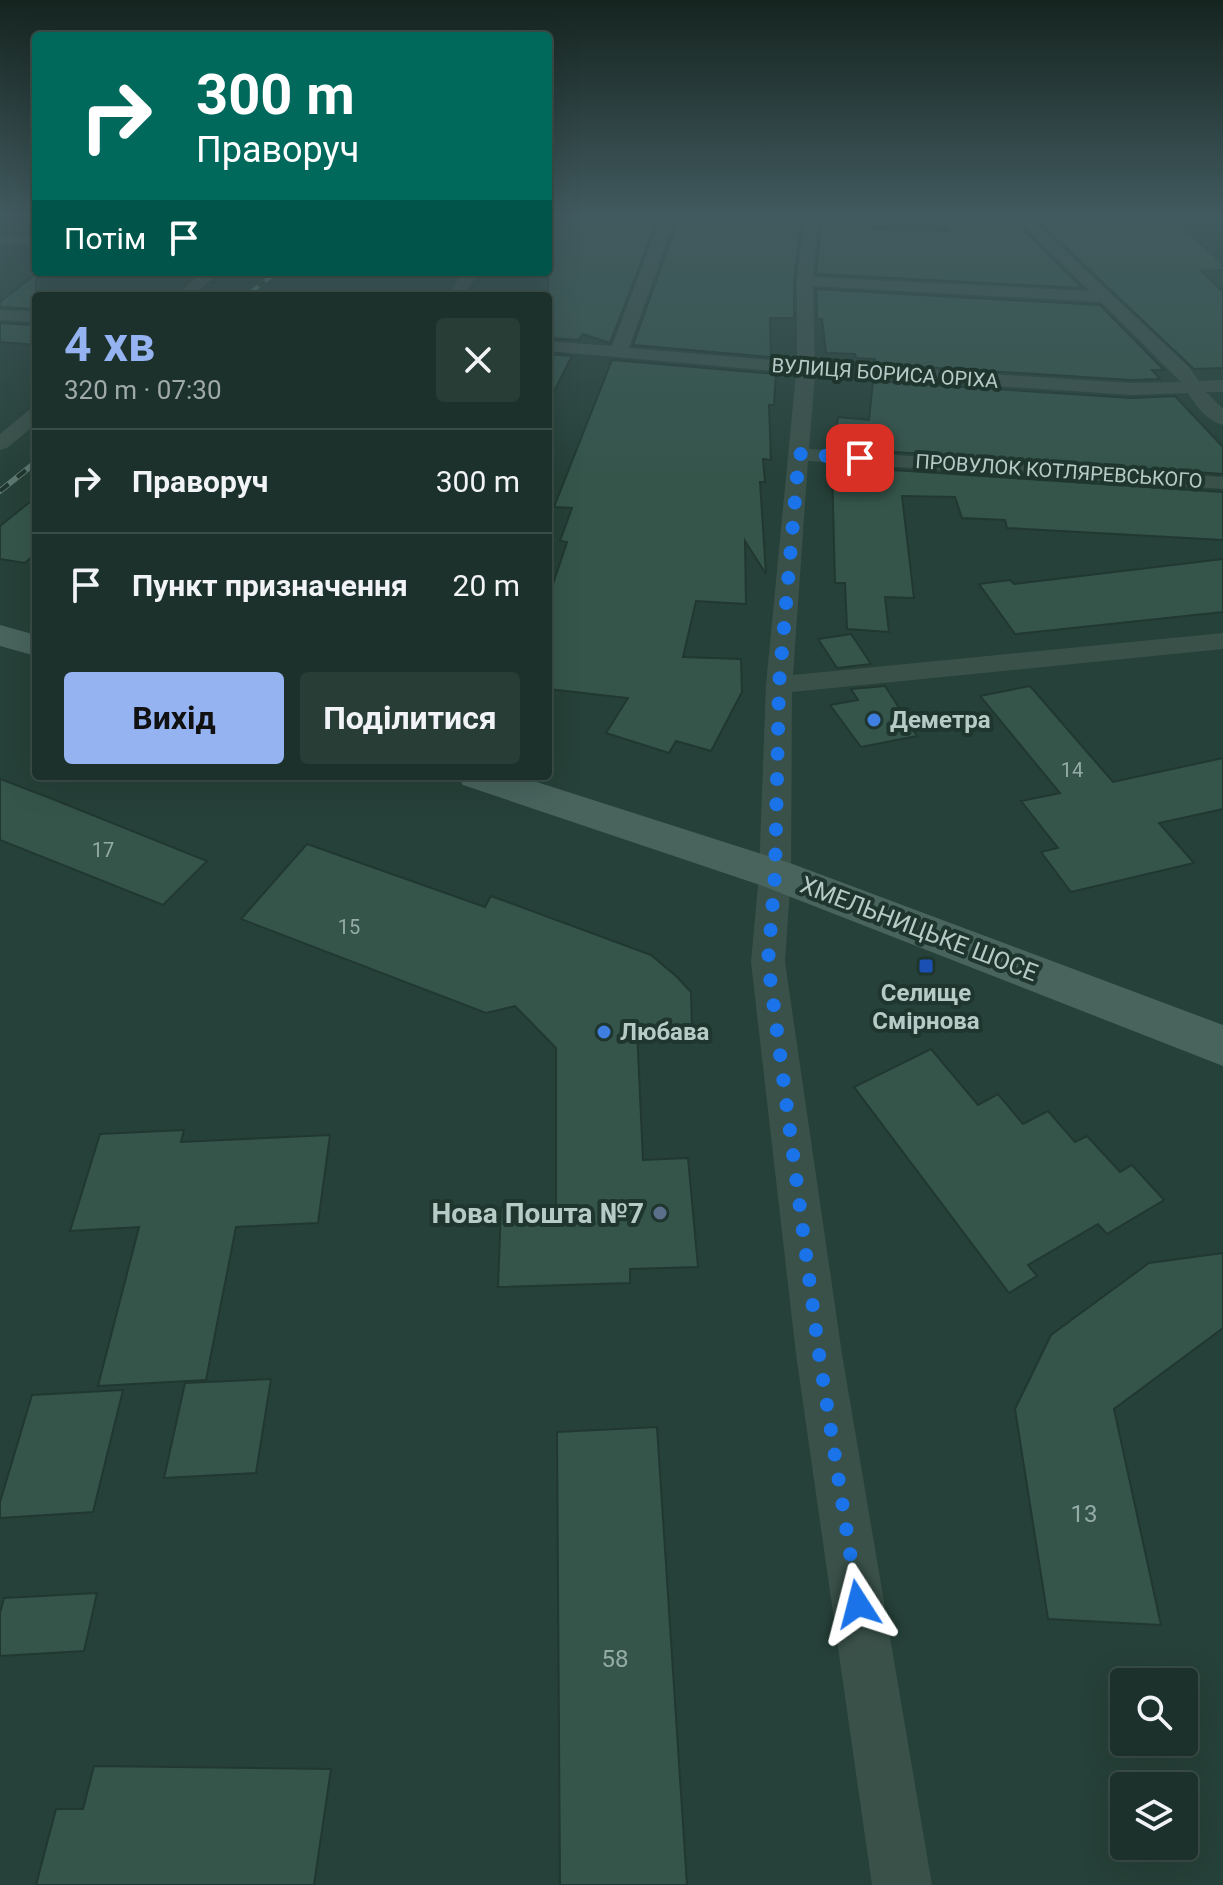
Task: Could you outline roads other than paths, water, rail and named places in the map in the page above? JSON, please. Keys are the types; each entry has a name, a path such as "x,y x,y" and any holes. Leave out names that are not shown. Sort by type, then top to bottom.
{"street":[{"path":"619,351 637,301"},
{"path":"805,301 806,368 779,685 775,874 768,962 819,1354 902,1885"},
{"path":"1111,301 1183,371 1204,403 1223,419"},
{"path":"0,315 32,317"},
{"name":"ВУЛИЦЯ БОРИСА ОРІХА","path":"552,346 806,368 1132,389 1223,386"},
{"path":"0,444 32,417"},
{"name":"ПРОВУЛОК КОТЛЯРЕВСЬКОГО","path":"799,454 1223,483"},
{"path":"0,635 32,645"},
{"path":"779,685 1223,641"},
{"name":"ХМЕЛЬНИЦЬКЕ ШОСЕ","path":"488,780 775,874 1223,1046"}],"railway":[{"path":"0,491 32,465"}],"place":[{"name":"Деметра","path":"874,720"},
{"name":"Селище Смірнова","path":"926,966"},
{"name":"Любава","path":"604,1032"},
{"name":"Нова Пошта №7","path":"660,1213"}]}
